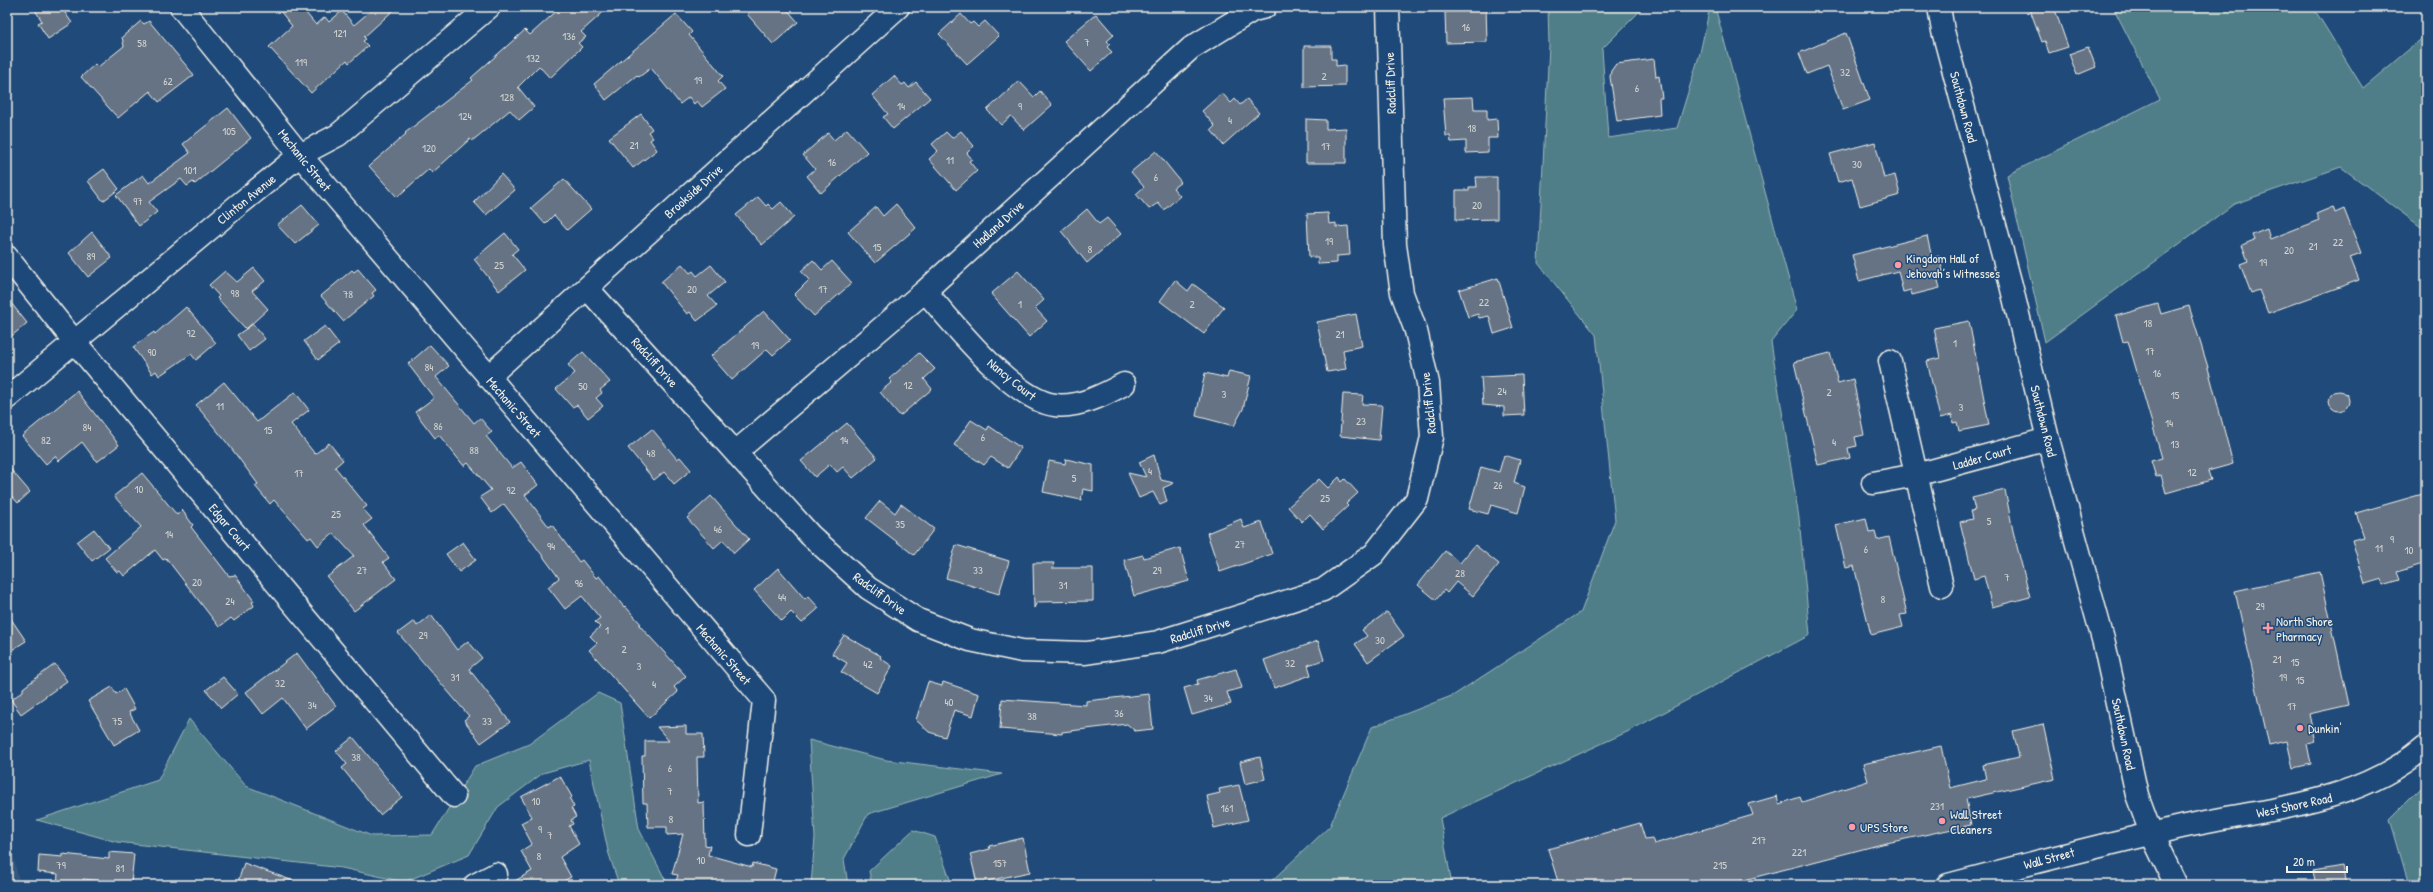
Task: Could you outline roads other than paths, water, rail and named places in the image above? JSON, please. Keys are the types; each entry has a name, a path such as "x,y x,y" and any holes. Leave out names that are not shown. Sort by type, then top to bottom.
{"street":[{"name":"Mechanic Street","path":"181,7 300,155 764,700 749,835"},
{"name":"Clinton Avenue","path":"7,398 300,155 338,135 488,7"},
{"name":"Brookside Drive","path":"488,376 898,7"},
{"name":"Hadland Drive","path":"737,451 925,291 1191,48 1253,10 1265,7"},
{"name":"Radcliff Drive","path":"587,288 737,451 810,535 868,588 918,620 970,640 1022,651 1086,653 1158,642 1323,590 1374,554 1417,499 1432,437 1428,383 1416,331 1402,293 1395,245 1388,7"},
{"path":"1922,7 1943,31"},
{"name":"Southdown Road","path":"1939,7 1943,31 2011,285 2048,439 2104,643 2137,795 2151,833 2176,885"},
{"name":"Edgar Court","path":"7,257 74,341 454,796"},
{"name":"Nancy Court","path":"925,291 979,351 1000,371 1037,400 1056,405 1077,403 1124,384"},
{"path":"1890,361 1942,586"},
{"name":"Ladder Court","path":"1874,483 1916,475 2048,439"},
{"name":"West Shore Road","path":"2151,833 2285,808 2334,796 2380,777 2426,746"},
{"name":"Wall Street","path":"1948,885 2151,833"},
{"path":"475,885 496,874"}],"place":[{"name":"Kingdom Hall of Jehovah’s Witnesses","path":"1898,265"},
{"name":"North Shore Pharmacy","path":"2268,628"},
{"name":"Dunkin'","path":"2300,728"},
{"name":"Wall Street Cleaners","path":"1942,821"},
{"name":"UPS Store","path":"1852,827"}]}
